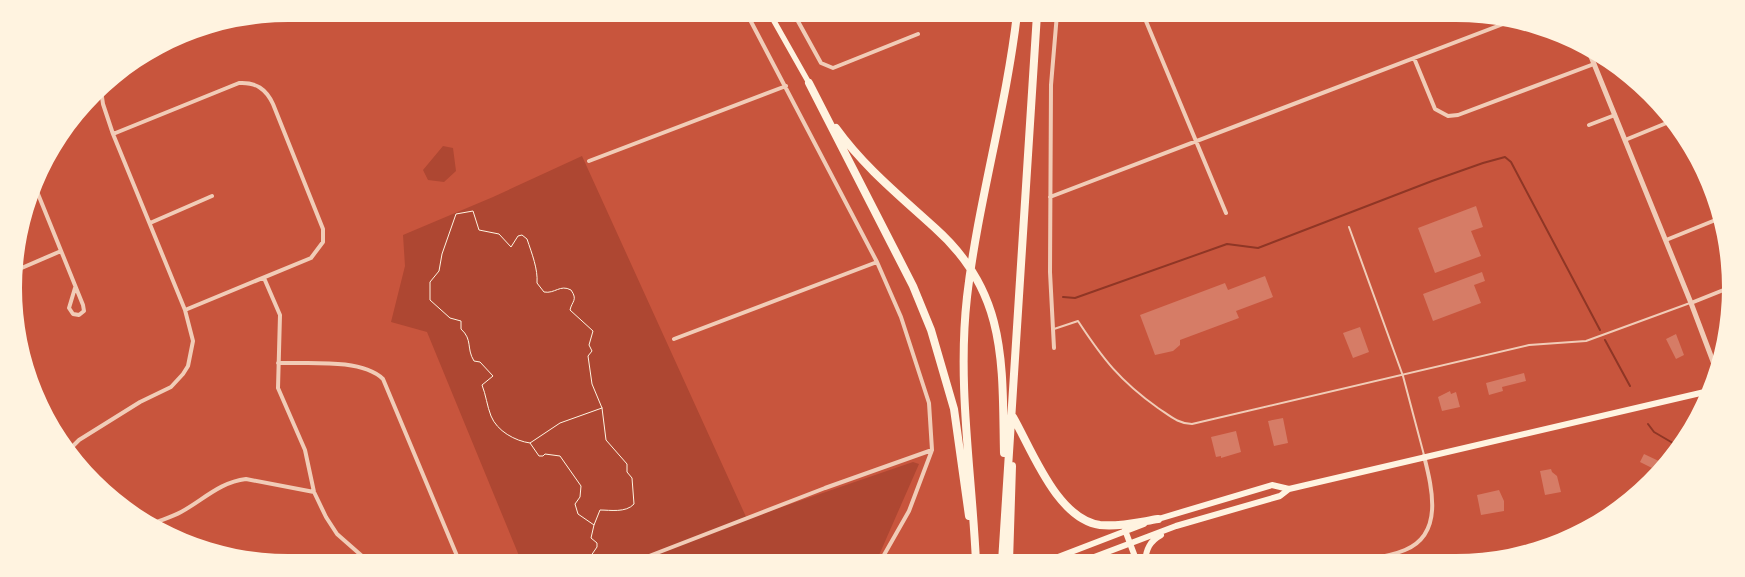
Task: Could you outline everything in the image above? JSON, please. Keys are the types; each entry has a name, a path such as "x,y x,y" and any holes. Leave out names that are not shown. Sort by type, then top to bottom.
{"highway":[{"path":"975,554 964,389 967,299 975,237 1006,82 1016,22"},
{"path":"1002,554 1037,22"},
{"path":"809,83 836,129 856,154 872,172 954,247 985,294 998,330 1002,364 1005,500"},
{"path":"809,83 913,286 931,330 954,409 975,554"},
{"path":"1009,554 1014,385"},
{"path":"1013,417 1057,496 1075,514 1090,523 1114,526 1158,519"}],"main road":[{"path":"775,22 809,83"},
{"path":"1102,554 1176,526 1280,496 1289,489 1701,393"},
{"path":"1066,554 1125,530 1272,485 1289,489"},
{"path":"1146,554 1153,539 1176,526"},
{"path":"1125,530 1134,554"}],"street":[{"path":"751,22 877,262 901,318 921,376 931,416 932,450 909,511 885,554"},
{"path":"798,22 821,63 833,68 918,34"},
{"path":"1054,348 1050,272 1050,85 1056,22"},
{"path":"1146,22 1226,213"},
{"path":"1050,196 1498,26"},
{"path":"1414,58 1435,109 1448,116 1458,115 1594,64"},
{"path":"1592,59 1712,359"},
{"path":"113,134 231,86 252,83 261,87 273,104 323,229 324,238 319,249 311,258 185,310"},
{"path":"589,162 786,86"},
{"path":"74,445 79,440 140,402 171,387 188,366 193,341 185,310 113,134 102,98"},
{"path":"1589,125 1614,115"},
{"path":"1625,140 1665,124"},
{"path":"150,223 212,196"},
{"path":"39,197 84,309 79,316 73,314 69,308 75,288"},
{"path":"1666,240 1713,221"},
{"path":"23,267 61,251"},
{"path":"674,339 877,262"},
{"path":"264,278 280,315 278,388 305,450 314,492 337,534 360,554"},
{"path":"1691,303 1722,291"},
{"path":"278,363 355,366 372,370 383,379 456,554"},
{"path":"654,554 816,491 932,450"},
{"path":"1388,554 1405,550 1417,542 1427,530 1434,500 1424,456"},
{"path":"159,521 180,513 214,490 235,480 246,479 314,492"}],"lane":[{"path":"1349,227 1403,376 1424,456"},
{"path":"1054,329 1078,321 1097,351 1130,388 1179,422 1186,424 1403,376 1529,345 1586,341 1691,303"}],"path":[{"path":"593,554 597,548 597,543 591,538 600,510 613,511 632,507 634,504 632,478 627,472 627,464 606,440 602,408 589,370 588,356 592,351 590,345 593,331 570,310 575,302 572,290 559,288 550,293 544,292 540,288 537,283 538,271 531,257 531,250 527,239 522,235 518,236 511,247 508,246 499,234 479,230 473,211 456,214 442,254 439,271 430,282 430,300 450,318 461,321 461,329 468,335 469,352 474,360 480,362 493,376 482,385 488,399 491,416 502,430 518,441 530,443 560,423 602,408"},
{"path":"530,443 539,456 545,454 560,456 567,464 581,486 580,497 574,504 578,514 594,525"}],"shaded area":[{"path":"443,146 453,148 456,171 444,182 428,180 423,170"},
{"path":"582,156 747,519 913,462 919,464 880,554 518,554 427,332 391,322 405,266 403,235 493,197"}],"building":[{"path":"1476,206 1483,227 1471,231 1481,256 1435,273 1418,228"},
{"path":"1482,272 1485,281 1474,285 1481,303 1433,321 1423,294"},
{"path":"1265,276 1273,297 1236,311 1239,318 1180,340 1180,345 1173,351 1155,355 1140,315 1225,283 1228,290"},
{"path":"1360,327 1369,352 1353,358 1343,333"},
{"path":"1676,334 1684,355 1676,359 1666,339"},
{"path":"1524,373 1526,381 1502,387 1503,391 1489,395 1486,383"},
{"path":"1450,391 1451,394 1456,392 1460,407 1442,411 1438,397"},
{"path":"1283,418 1288,443 1274,446 1268,421"},
{"path":"1236,431 1241,452 1221,458 1221,456 1216,457 1211,437"},
{"path":"1644,454 1659,461 1652,468 1640,462"},
{"path":"1551,469 1557,476 1561,492 1545,495 1540,471"},
{"path":"1499,490 1504,501 1504,511 1481,515 1477,495"}],"waterway":[{"path":"1063,297 1075,298 1227,244 1258,248 1432,181 1505,157 1511,162 1600,330"},
{"path":"1605,340 1630,386"},
{"path":"1648,424 1654,432 1673,443"}]}
